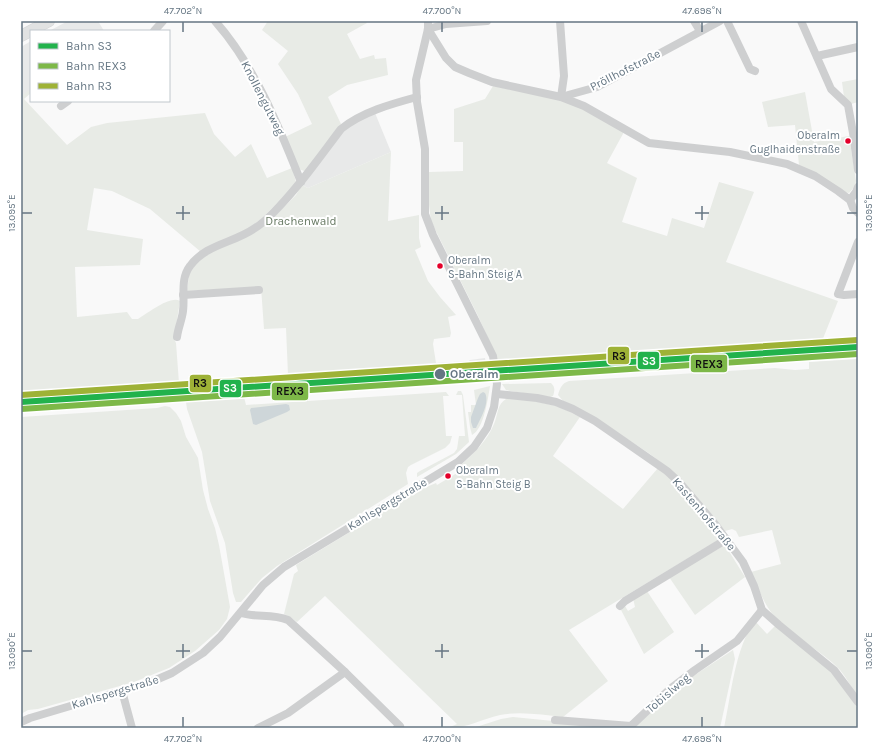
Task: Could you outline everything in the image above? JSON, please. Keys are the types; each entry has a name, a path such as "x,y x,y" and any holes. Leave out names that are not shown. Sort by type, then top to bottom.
{"main road":[{"path":"32,30 49,21"},
{"path":"21,36 30,31"}],"street":[{"path":"155,30 163,21"},
{"name":"Knollengutweg","path":"215,21 238,50 249,69 286,143 301,182"},
{"path":"428,25 487,21"},
{"path":"560,21 564,76 561,97 584,106 649,142 730,152 787,164 815,176 838,191 850,200 858,213"},
{"path":"694,21 700,31"},
{"name":"Pröllhofstraße","path":"428,25 446,58 450,63 462,70 492,82 561,97 597,86 720,21"},
{"path":"727,21 750,68 755,71"},
{"path":"801,21 831,89 848,106 856,133 858,170"},
{"name":"Kahlspergstraße","path":"21,722 152,682 172,673 203,653 241,612 263,585 284,567 446,469 468,454 488,428 497,394 496,372 493,356 428,223 425,206 426,160 416,80 428,25"},
{"path":"817,56 858,47"},
{"path":"177,337 183,312 183,295 186,274 189,267 199,255 216,245 242,236 256,228 282,204 301,182 341,129 349,123 381,108 417,96"},
{"path":"61,106 67,102"},
{"path":"850,200 858,187"},
{"path":"858,242 838,294 858,294"},
{"path":"183,295 259,290"},
{"name":"Kastenhofstraße","path":"497,394 518,395 556,402 573,409 595,421 668,471 727,539 743,562 754,586 762,610"},
{"path":"620,606 625,601 727,539"},
{"path":"762,610 834,670 858,702"},
{"name":"Tobislweg","path":"555,720 631,726 670,689 737,641 762,610"},
{"path":"241,612 255,615 279,616 288,620 345,672 398,727"},
{"path":"258,728 288,713 345,672"},
{"path":"122,691 132,728"}],"shaded area":[{"path":"68,21 98,21 103,30 51,30"},
{"path":"30,42 30,94 21,99 21,47"},
{"path":"375,113 391,152 308,188 302,185 346,129"},
{"path":"858,338 858,354 797,358 792,361 785,360 540,376 534,378 487,376 487,382 406,385 297,392 291,394 263,396 258,393 21,409 21,394 286,376 296,374 401,367 402,365 469,361 485,358 486,364 498,363 509,359 515,359 517,361"},
{"path":"483,392 485,393 486,397 486,405 476,428 473,428 471,417 478,398"},
{"path":"286,404 289,405 290,410 287,412 256,425 253,424 250,410 251,408"}],"green space":[{"path":"268,21 365,21 367,23 347,34 360,59 374,55 375,59 386,58 388,75 347,85 328,97 341,124 304,171 299,169 285,137 312,124 298,94 278,64 288,51 262,30"},
{"path":"858,79 858,102 851,104 844,97 842,82"},
{"path":"493,86 563,100 600,117 624,132 607,163 637,178 622,222 667,236 672,218 704,228 719,182 754,192 726,262 838,301 822,341 517,361 515,359 509,359 507,362 498,363 478,316 431,221 429,205 429,172 463,171 463,142 454,142 454,109 485,99"},
{"path":"30,90 30,94 24,99 67,145 91,127 107,123 205,113 214,134 235,157 251,144 267,178 292,168 296,182 293,188 261,219 241,234 201,252 150,209 112,191 94,188 87,230 143,239 140,265 75,267 77,317 127,312 132,319 138,319 165,303 176,300 180,301 174,339 176,343 179,383 21,394 21,96"},
{"path":"805,92 814,142 849,136 856,181 855,186 849,193 844,192 799,165 795,125 768,127 762,102"},
{"name":"Drachenwald","path":"391,152 388,221 419,215 419,238 421,247 415,250 428,281 456,315 448,317 451,333 450,337 434,339 433,344 436,363 288,375 286,328 264,329 261,287 187,291 189,275 195,265 206,255 275,216 296,195 302,185 308,188"},
{"path":"858,359 858,698 840,670 782,624 771,612 764,601 751,572 781,564 772,530 739,537 736,531 732,529 725,531 668,468 650,454 597,419 563,401 558,395 562,386 569,381 775,368 795,370 809,369 809,362"},
{"path":"551,383 554,390 553,396 550,397 506,390 502,384"},
{"path":"490,386 487,405 480,426 472,435 468,412 471,412 471,405 476,405 474,390"},
{"path":"458,391 461,391 463,395 469,442 456,454 417,477 417,473 420,471 454,453 457,449 459,436 465,436 462,395 456,395"},
{"path":"446,392 449,396 443,396 446,436 452,436 450,443 445,448 408,467 406,473 408,484 277,566 262,578 241,602 236,602 233,593 225,543 210,501 202,452 186,402 244,397 246,405"},
{"path":"506,399 525,399 560,407 580,417 553,456 623,509 658,468 678,485 720,536 720,539 569,630 608,681 563,717 515,713 500,715 462,727 448,728 457,724 325,596 297,622 284,614 294,574 298,571 296,565 417,491 436,483 437,485 457,473 462,467 461,465 488,436 494,424 499,407"},
{"path":"165,406 170,407 176,413 181,421 186,437 198,458 203,490 219,545 230,607 227,619 219,630 195,651 169,668 134,682 38,709 28,710 21,714 21,417 157,408"},
{"path":"725,545 745,577 695,615 669,577"},
{"path":"647,591 674,632 644,654 621,610 625,606 628,611 635,607 633,598"},
{"path":"755,621 767,634 775,626 826,667 847,690 858,709 858,728 724,728 738,658 748,632"},
{"path":"733,650 735,659 720,728 632,728 675,688"},
{"path":"513,717 624,728 473,728 501,719"}],"rail line":[{"name":"R3","path":"21,395 858,340"},
{"name":"S3","path":"21,402 858,347"},
{"name":"REX3","path":"21,409 858,354"}],"place":[{"name":"Oberalm Guglhaidenstraße","path":"848,141"},
{"name":"Oberalm S-Bahn Steig A","path":"440,266"},
{"name":"Oberalm","path":"440,374"},
{"name":"Oberalm S-Bahn Steig B","path":"448,476"}]}
